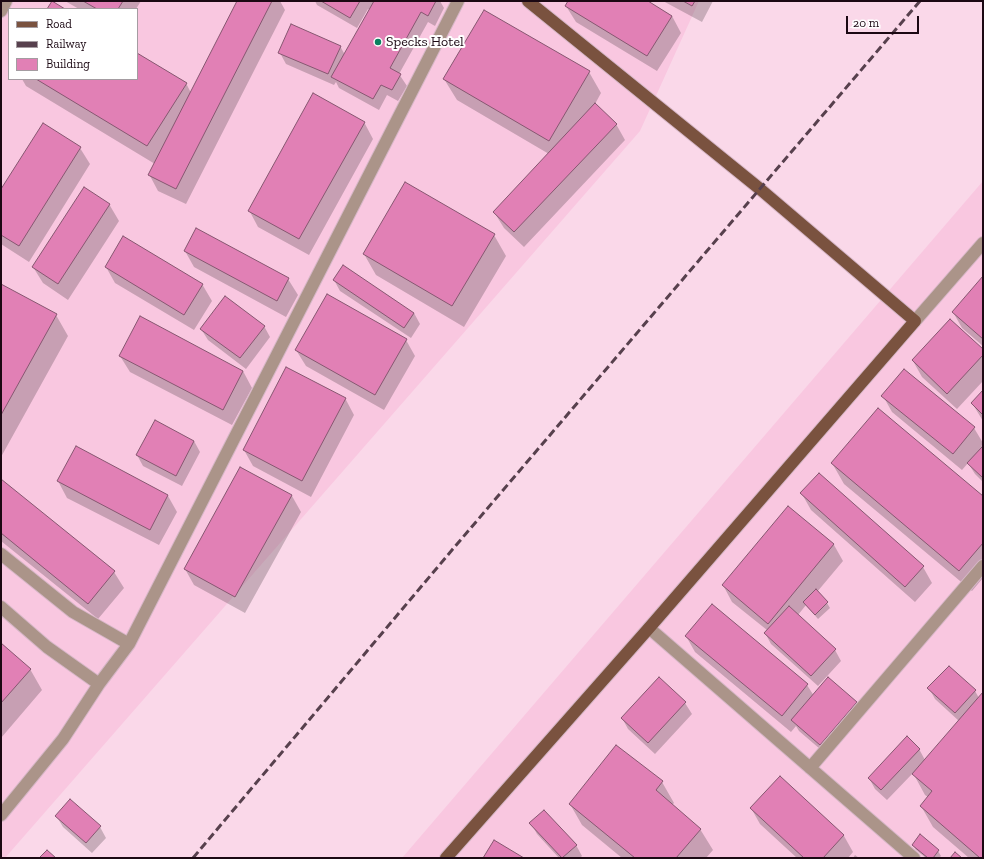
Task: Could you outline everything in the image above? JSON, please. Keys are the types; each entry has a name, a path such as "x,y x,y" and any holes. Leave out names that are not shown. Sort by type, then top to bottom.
{"main road":[{"path":"446,858 649,628 916,321 760,189 528,1"}],"street":[{"path":"1,11 6,1"},
{"path":"1,815 63,739 99,684 129,644 458,1"},
{"path":"916,321 983,243"},
{"path":"1,554 73,612 129,644"},
{"path":"810,768 983,566"},
{"path":"1,607 47,647 99,684"},
{"path":"649,628 914,858"}],"shaded area":[{"path":"1,1 699,1 640,131 5,858 1,858"},
{"path":"983,181 983,858 402,858"}],"building":[{"path":"52,1 63,8 48,8"},
{"path":"83,1 123,1 119,8 95,8"},
{"path":"237,1 272,1 176,189 148,175"},
{"path":"321,1 360,1 350,18"},
{"name":"Specks Hotel","path":"374,1 436,1 428,16 421,12 390,68 401,74 392,90 381,85 373,99 331,77"},
{"path":"568,1 648,1 672,16 647,56 565,6"},
{"path":"683,1 695,1 692,6"},
{"path":"484,10 590,71 549,141 443,79"},
{"path":"291,24 341,46 328,74 278,53"},
{"path":"138,54 187,83 147,146 38,80 138,80"},
{"path":"313,93 365,122 299,239 248,211"},
{"path":"595,103 617,124 514,232 493,212"},
{"path":"43,123 81,147 19,246 1,235 1,189"},
{"path":"405,182 495,234 452,306 363,254"},
{"path":"84,187 110,204 58,284 32,267"},
{"path":"196,228 289,278 277,301 184,251"},
{"path":"123,236 203,284 184,315 105,267"},
{"path":"343,265 414,313 404,328 333,280"},
{"path":"983,276 983,339 952,312"},
{"path":"1,284 57,314 1,415"},
{"path":"327,294 407,339 375,395 295,350"},
{"path":"225,296 265,326 240,358 200,329"},
{"path":"140,316 243,371 223,410 119,356"},
{"path":"950,319 983,349 983,355 947,394 912,360"},
{"path":"286,367 346,398 302,481 243,450"},
{"path":"904,369 975,427 953,454 881,396"},
{"path":"983,390 983,415 971,403"},
{"path":"878,408 983,496 983,543 959,571 831,463"},
{"path":"155,420 194,441 176,476 136,455"},
{"path":"76,446 168,495 150,530 57,481"},
{"path":"982,447 983,448 983,478 967,463"},
{"path":"240,467 292,495 235,597 184,569"},
{"path":"819,473 924,566 905,587 800,493"},
{"path":"1,479 115,571 88,604 1,533"},
{"path":"788,506 834,544 768,624 722,585"},
{"path":"816,589 828,602 815,615 803,602"},
{"path":"712,604 808,684 782,716 685,636"},
{"path":"789,606 836,649 811,676 764,633"},
{"path":"1,643 31,669 1,703"},
{"path":"949,666 976,690 955,713 927,688"},
{"path":"659,677 686,702 648,743 621,718"},
{"path":"828,677 857,702 820,745 791,720"},
{"path":"983,692 983,858 980,858 920,806 932,791 912,774"},
{"path":"907,736 920,749 881,790 868,778"},
{"path":"616,745 663,781 656,790 701,829 676,858 635,858 569,804"},
{"path":"780,776 844,835 823,858 804,858 750,808"},
{"path":"70,799 101,826 86,843 55,816"},
{"path":"544,810 577,845 562,858 529,823"},
{"path":"920,834 939,850 933,858 928,858 912,845"},
{"path":"494,840 524,858 483,858"},
{"path":"47,850 56,858 39,858"},
{"path":"955,852 962,858 950,858"}],"railway":[{"path":"193,858 452,550 920,1"}],"place":[{"name":"Specks Hotel","path":"378,42"}]}
